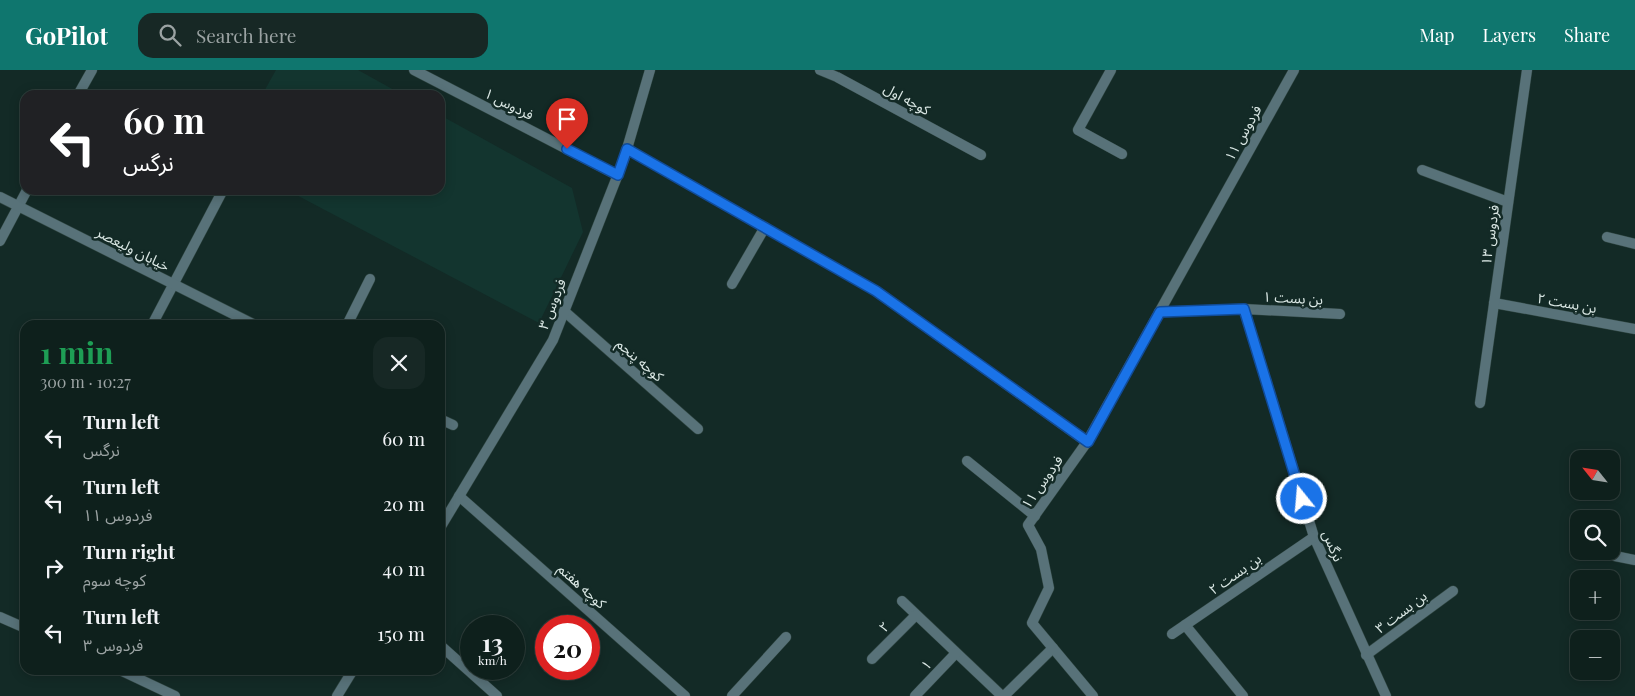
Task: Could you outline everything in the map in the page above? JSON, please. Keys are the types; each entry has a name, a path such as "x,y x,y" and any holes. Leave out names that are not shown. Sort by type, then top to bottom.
{"street":[{"path":"81,90 92,70"},
{"name":"فردوس ۱","path":"414,70 618,175"},
{"name":"فردوس ۳","path":"445,520 553,340 618,175 650,70"},
{"name":"کوچه اول","path":"820,70 837,77 981,155"},
{"path":"1111,70 1078,130 1122,154"},
{"name":"فردوس ۱۱","path":"1093,696 1032,623 1049,588 1041,549 1028,526 1088,442 1294,70"},
{"name":"فردوس ۱۳","path":"1480,403 1527,70"},
{"path":"627,149 876,291 1088,442"},
{"path":"1422,170 1508,202"},
{"path":"0,240 24,195"},
{"path":"155,320 220,195"},
{"name":"خیابان ولیعصر","path":"0,197 244,320"},
{"path":"732,284 765,227"},
{"path":"1607,237 1635,244"},
{"path":"350,320 370,279"},
{"name":"بن بست ۲","path":"1494,303 1635,329"},
{"path":"1160,312 1244,309"},
{"name":"بن بست ۱","path":"1244,309 1340,314"},
{"name":"نرگس","path":"1244,309 1314,537 1386,696"},
{"name":"کوچه پنجم","path":"564,311 698,429"},
{"path":"445,421 453,425"},
{"path":"967,462 1035,516"},
{"name":"کوچه هفتم","path":"460,496 685,696"},
{"name":"بن بست ۲","path":"1172,634 1314,537"},
{"path":"1620,557 1635,560"},
{"name":"بن بست ۳","path":"1366,655 1453,591"},
{"path":"902,601 1003,696 1053,648"},
{"name":"۲","path":"872,659 916,614"},
{"path":"0,617 20,626"},
{"path":"1185,625 1243,696"},
{"path":"732,696 786,637"},
{"path":"445,649 497,696"},
{"name":"۱","path":"915,696 956,653"},
{"path":"131,675 175,696"},
{"path":"337,696 350,675"}],"shaded area":[{"path":"276,70 358,70 394,90 265,90"},
{"path":"445,118 572,188 583,232 539,323 296,195 445,195"}],"route":[{"path":"567,149 618,175 627,149 876,291 1088,442 1160,312 1244,309 1302,499"}]}
